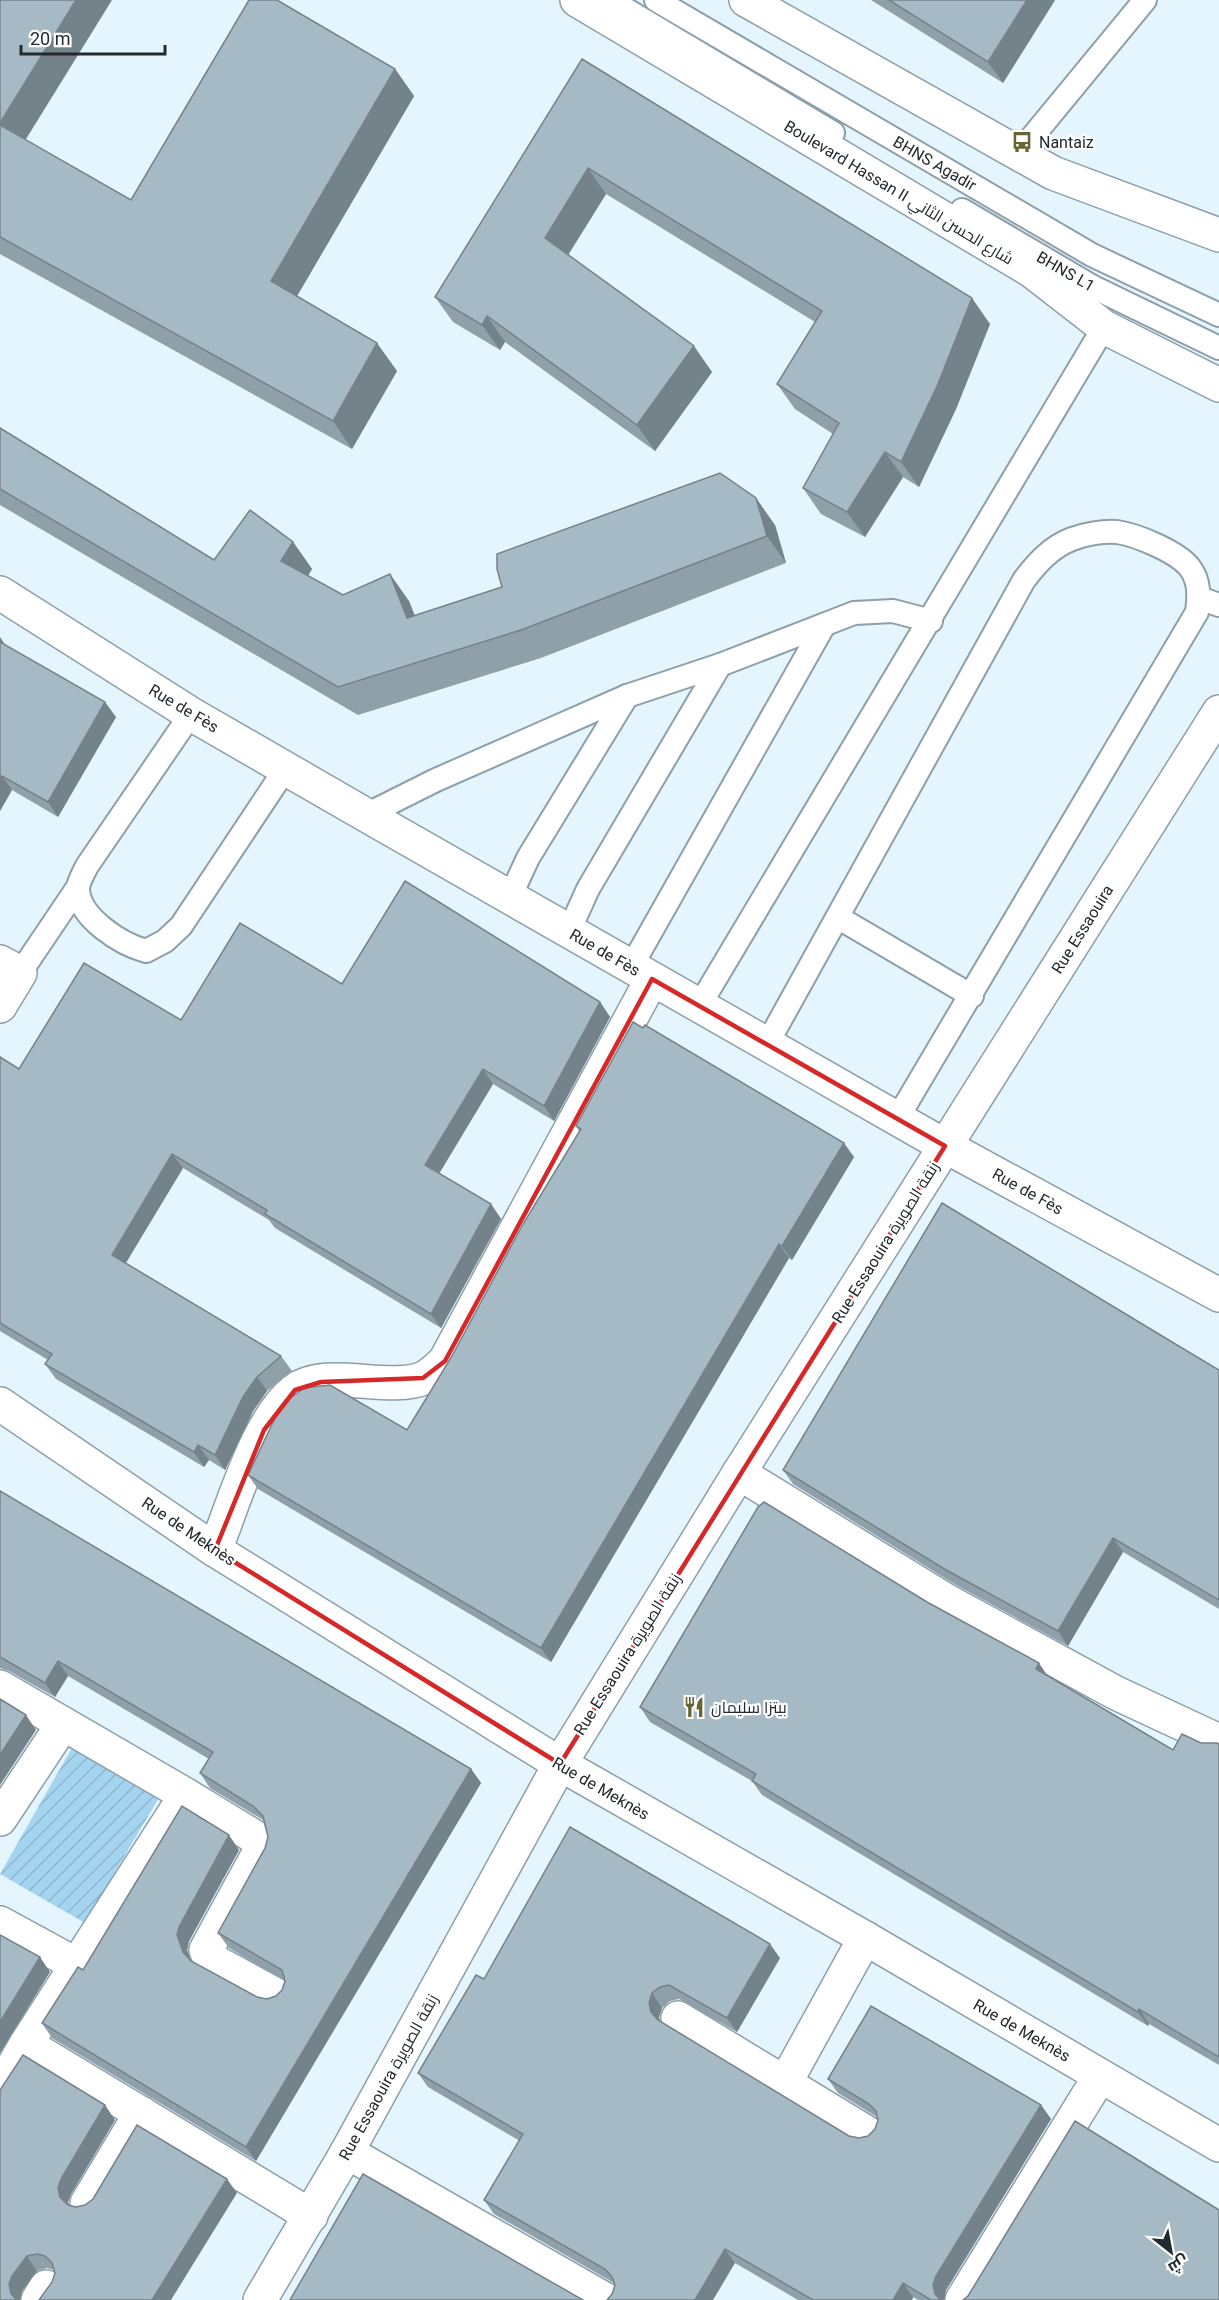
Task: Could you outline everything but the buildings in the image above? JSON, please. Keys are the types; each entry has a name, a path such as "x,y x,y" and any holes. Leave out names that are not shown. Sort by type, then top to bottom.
{"street":[{"name":"Boulevard Hassan II شارع الحسن الثاني","path":"577,0 1032,271 1104,327 1219,385"},
{"path":"746,0 1053,172 1219,235"},
{"name":"Rue de Fès","path":"0,593 191,714 366,815 897,1119 1219,1295"},
{"name":"Rue Essaouira","path":"945,1146 1219,712"},
{"path":"0,1006 10,967"},
{"path":"215,1550 264,1430 276,1410 295,1390 321,1382 407,1381 423,1378 446,1361 642,973"},
{"name":"Rue Essaouira زنقة الصويرة","path":"260,2300 347,2152 560,1764 739,1473 945,1146"},
{"name":"Rue de Meknès","path":"0,1404 215,1550 560,1764 865,1938 1219,2145"},
{"path":"739,1473 957,1606 1116,1694 1219,1741"},
{"path":"0,1687 253,1836 258,1842 259,1853 206,1950 210,1959 276,1995"},
{"path":"0,1819 63,1724"},
{"path":"3,2078 186,1795"},
{"path":"0,1923 77,1965"},
{"path":"785,2083 865,1938"},
{"path":"678,2018 869,2134"},
{"path":"26,2044 311,2216"},
{"path":"962,2300 1100,2076"},
{"path":"87,2203 141,2113"},
{"path":"347,2152 606,2300"}],"lane":[{"name":"BHNS L1","path":"610,0 1094,287 1219,348"},
{"name":"BHNS Agadir","path":"656,0 1092,255 1219,315"},
{"path":"1019,153 1144,0"},
{"path":"699,1006 931,621 1104,327"},
{"path":"767,1044 1024,580 1037,563 1072,539 1117,532 1182,559 1209,601 1197,612 972,996 897,1119"},
{"path":"366,815 436,780 627,696 720,665 854,613 873,610 912,615 931,621"},
{"path":"642,973 824,625"},
{"path":"569,931 588,889 720,665"},
{"path":"510,897 528,858 627,696"},
{"path":"10,967 78,887 87,866 191,714"},
{"path":"78,887 83,907 98,923 135,948 146,951 165,941 181,926 286,768"},
{"path":"838,918 972,996"}],"highlighted area":[{"path":"652,979 945,1146 560,1764 215,1550 264,1430 295,1390 321,1382 423,1378 445,1361"}],"shaded area":[{"path":"73,1746 160,1796 85,1923 0,1874"}],"place":[{"name":"Nantaiz","path":"1022,142"},
{"name":"بيتزا سليمان","path":"694,1707"}]}
